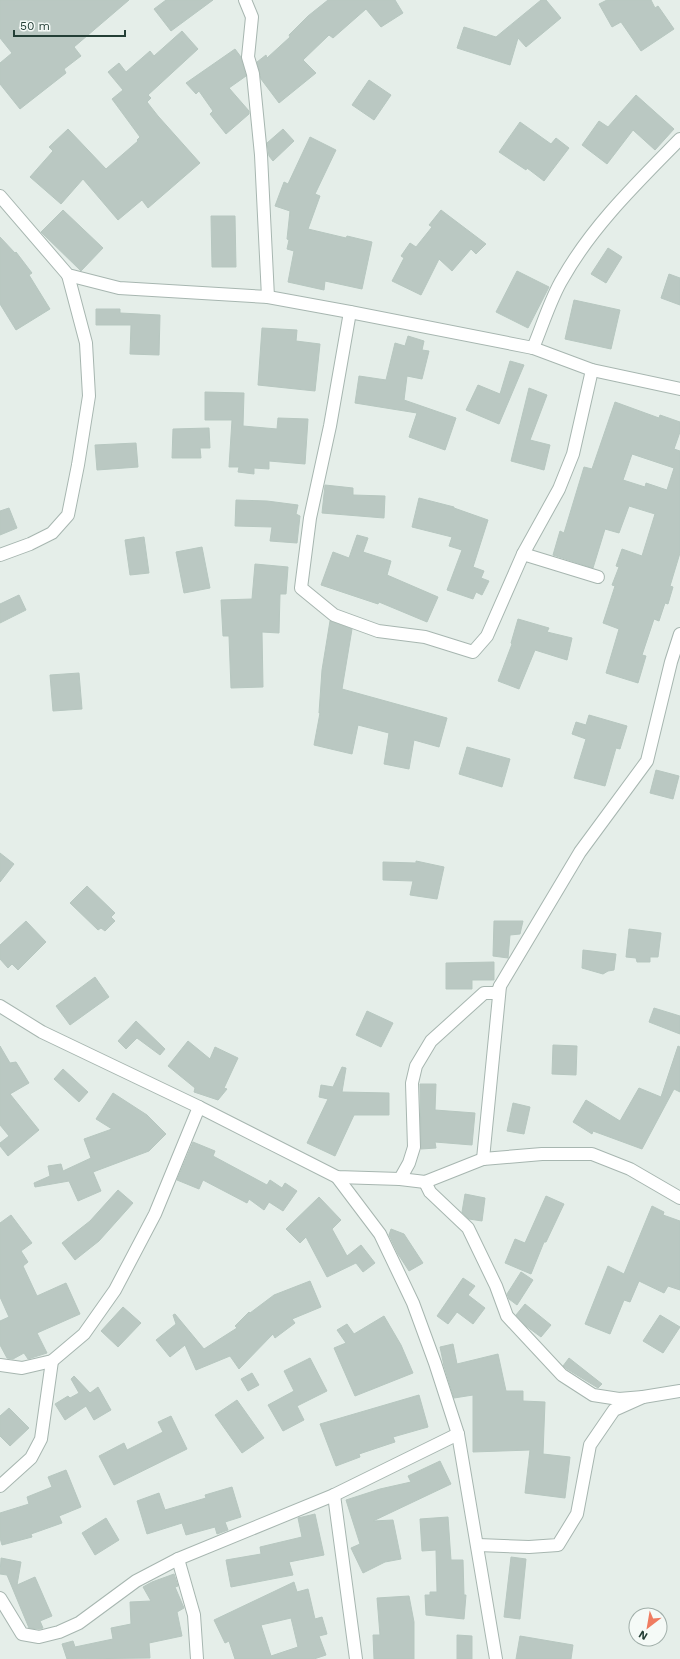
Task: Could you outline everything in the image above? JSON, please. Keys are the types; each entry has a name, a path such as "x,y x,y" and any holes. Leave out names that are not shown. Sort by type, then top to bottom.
{"street":[{"path":"245,0 252,17 248,57 253,74 261,155 268,297"},
{"path":"533,348 562,279 577,255 620,201 680,139"},
{"path":"0,196 68,275 86,343 89,396 68,515 52,534 0,555"},
{"path":"68,275 118,288 268,297 350,312 533,348 592,370 680,389"},
{"path":"350,312 330,426 310,518 300,588 334,614 378,632 425,637 473,652 487,636 523,554 559,489 573,454 592,370"},
{"path":"523,554 598,577"},
{"path":"400,1179 409,1163 414,1147 412,1083 416,1066 431,1041 448,1025 484,993 497,993 580,852 647,761 671,662 680,634"},
{"path":"483,1159 500,986"},
{"path":"2,1009 42,1032 199,1107 338,1177 400,1179 424,1182 483,1159 542,1154 592,1154 630,1168 680,1198"},
{"path":"0,1365 22,1368 52,1361 84,1334 115,1290 155,1214 199,1107"},
{"path":"338,1177 380,1234 413,1303 435,1363 458,1434 478,1545 496,1659"},
{"path":"424,1182 430,1192 468,1228 496,1286 507,1316 562,1375 593,1394 619,1399 680,1391"},
{"path":"0,1486 31,1458 41,1439 52,1361"},
{"path":"478,1545 529,1547 558,1545 577,1514 590,1445 614,1410 643,1397"},
{"path":"0,1598 22,1634 39,1637 59,1632 79,1623 136,1580 178,1559 334,1494 458,1434"},
{"path":"334,1494 356,1659"},
{"path":"178,1559 194,1614 197,1659"}],"building":[{"path":"0,0 129,0 74,47 81,56 64,69 66,73 20,109 0,84 0,63 12,53 0,38"},
{"path":"166,0 213,0 171,31 154,9"},
{"path":"328,0 395,0 403,13 381,27 366,9 333,38 329,35 303,60 316,73 279,103 261,79 257,62 266,55 267,58 290,37 289,35 308,16"},
{"path":"541,0 546,0 561,18 526,47 518,38 510,65 457,48 464,27 496,37"},
{"path":"607,0 651,0 655,8 658,6 674,29 641,51 621,22 612,27 599,4"},
{"path":"182,31 198,49 148,95 151,98 147,102 200,163 148,208 142,200 118,220 83,179 61,204 30,177 53,151 49,147 68,129 106,169 138,141 137,140 140,137 112,99 123,90 108,72 119,63 126,72 150,51 154,56"},
{"path":"235,49 241,57 246,76 229,88 249,111 249,114 226,134 210,114 213,111 199,91 196,94 186,83"},
{"path":"369,80 391,95 374,120 352,105"},
{"path":"636,95 674,129 655,150 633,130 607,164 582,145 599,121 608,127"},
{"path":"520,122 551,144 556,138 569,148 544,181 527,168 526,170 499,152"},
{"path":"283,129 294,141 273,161 269,156 267,143"},
{"path":"310,137 336,150 315,194 320,196 308,229 346,238 347,236 372,242 362,289 325,281 324,290 288,282 294,251 287,249 289,240 287,239 290,211 275,206 284,182 288,184"},
{"path":"63,210 103,248 81,271 41,232"},
{"path":"441,210 486,244 476,254 471,249 452,271 439,259 421,295 392,281 404,258 401,256 410,243 416,247 432,227 429,225"},
{"path":"211,216 235,216 236,267 212,267"},
{"path":"0,237 15,253 16,252 32,273 29,275 50,309 16,330 0,304"},
{"path":"608,248 622,257 606,283 591,274"},
{"path":"517,271 549,287 528,328 496,312"},
{"path":"669,274 680,278 680,305 661,298"},
{"path":"574,300 620,310 611,349 565,339"},
{"path":"96,309 120,309 120,313 160,315 159,355 130,354 131,325 96,325"},
{"path":"262,328 297,330 296,341 320,344 315,391 258,385"},
{"path":"408,336 424,341 422,350 429,351 422,379 407,376 404,400 456,418 445,450 409,437 417,413 355,403 359,376 386,380 395,343 405,346"},
{"path":"510,361 524,365 499,424 466,410 478,385 500,394"},
{"path":"529,388 547,395 530,440 550,445 544,470 511,461"},
{"path":"205,392 244,393 243,426 277,429 278,418 308,419 305,464 269,461 269,469 254,468 254,474 238,472 239,467 229,467 232,420 205,420"},
{"path":"615,402 659,418 660,415 680,422 680,432 674,449 680,451 680,553 670,586 673,587 668,604 665,603 659,621 654,619 642,655 646,656 638,683 606,673 619,629 603,623 615,586 612,585 619,567 616,566 622,549 642,556 655,514 629,506 619,533 605,529 593,568 553,555 560,531 564,533 584,467 592,469","holes":["632,454 674,468 667,490 646,483 645,487 623,480"]},
{"path":"209,428 210,448 200,448 201,458 172,458 173,429"},
{"path":"136,443 138,467 97,470 95,445"},
{"path":"325,485 353,488 353,495 385,496 384,518 322,513"},
{"path":"419,498 454,507 488,520 473,567 484,571 481,578 489,581 482,595 476,592 473,599 447,590 462,550 449,546 452,537 412,527"},
{"path":"236,500 267,501 298,505 296,514 300,516 297,543 270,541 272,527 235,526"},
{"path":"9,508 17,528 0,535 0,511"},
{"path":"357,535 368,538 363,552 391,561 387,575 438,597 427,622 379,602 378,604 321,585 333,552 349,558"},
{"path":"144,537 149,573 130,575 125,540"},
{"path":"202,547 210,588 184,593 176,552"},
{"path":"255,564 288,567 286,594 280,594 279,633 262,632 263,687 231,688 229,636 223,636 221,600 252,599"},
{"path":"19,595 26,610 0,623 0,604"},
{"path":"518,619 549,628 547,632 572,638 567,660 535,650 519,689 498,681 512,644 511,643"},
{"path":"330,621 352,629 342,689 447,718 439,747 414,740 409,769 384,764 389,733 358,725 352,754 314,745 320,713 322,670"},
{"path":"79,673 82,709 53,711 50,675"},
{"path":"589,715 627,726 620,749 616,748 605,786 574,778 586,739 572,734 576,722 586,725"},
{"path":"467,747 510,759 502,787 459,774"},
{"path":"656,770 679,776 673,799 650,793"},
{"path":"0,853 14,864 0,882"},
{"path":"416,861 444,867 437,899 410,895 413,881 383,880 383,862 416,863"},
{"path":"87,886 115,913 111,917 115,921 105,931 101,928 98,930 70,903"},
{"path":"26,921 46,942 18,970 12,964 8,968 0,959 0,945"},
{"path":"494,921 523,921 520,934 510,935 508,958 493,956"},
{"path":"629,929 661,933 658,957 650,957 650,962 637,962 636,958 626,957"},
{"path":"583,950 616,954 614,970 603,974 582,968"},
{"path":"494,962 494,980 472,980 472,989 446,989 446,963"},
{"path":"95,977 109,997 70,1025 56,1006"},
{"path":"654,1008 680,1016 680,1034 649,1022"},
{"path":"367,1011 393,1023 381,1047 356,1035"},
{"path":"136,1021 165,1049 160,1055 137,1038 126,1049 118,1041"},
{"path":"188,1041 210,1059 215,1047 238,1058 224,1088 227,1089 218,1100 194,1092 195,1088 168,1066"},
{"path":"553,1045 577,1046 576,1075 552,1074"},
{"path":"0,1046 10,1063 16,1062 29,1083 10,1094 39,1130 8,1156 0,1146 0,1143 9,1136 0,1125"},
{"path":"678,1046 680,1047 680,1092 674,1089 642,1149 593,1131 592,1134 573,1122 586,1100 620,1121 639,1088 661,1097"},
{"path":"342,1067 346,1068 342,1092 389,1093 389,1115 354,1115 335,1156 307,1143 328,1099 319,1097 321,1085 333,1087"},
{"path":"63,1069 88,1092 79,1102 54,1079"},
{"path":"420,1084 436,1084 435,1110 475,1113 472,1145 435,1142 436,1148 421,1149"},
{"path":"113,1093 147,1115 166,1134 149,1151 93,1172 101,1191 78,1201 69,1181 35,1187 34,1183 50,1176 48,1166 61,1164 63,1171 91,1158 84,1139 112,1129 96,1119"},
{"path":"513,1103 530,1107 524,1134 507,1131"},
{"path":"193,1142 215,1151 213,1156 267,1185 270,1180 282,1188 285,1183 297,1191 283,1211 269,1202 264,1210 249,1199 247,1203 203,1180 199,1189 177,1180"},
{"path":"118,1190 133,1203 99,1241 75,1260 62,1243 90,1221"},
{"path":"465,1194 485,1198 482,1221 469,1219 462,1212"},
{"path":"546,1196 564,1204 546,1242 544,1242 531,1274 505,1263 515,1239 525,1243"},
{"path":"319,1197 341,1220 332,1229 347,1256 361,1245 375,1263 363,1272 356,1263 327,1277 306,1237 300,1243 286,1229"},
{"path":"652,1206 664,1212 663,1215 680,1221 680,1290 668,1286 664,1293 639,1281 630,1302 624,1300 610,1334 585,1324 608,1266 624,1274"},
{"path":"11,1215 32,1243 21,1251 28,1262 23,1266 37,1296 66,1283 80,1314 37,1333 47,1353 28,1359 24,1353 13,1359 7,1358 0,1345 0,1321 9,1317 0,1297 0,1223"},
{"path":"391,1229 404,1234 423,1263 409,1271 398,1254 389,1235"},
{"path":"521,1272 533,1280 517,1305 509,1299 507,1294"},
{"path":"463,1278 475,1286 468,1295 485,1308 473,1324 457,1312 448,1324 437,1316"},
{"path":"310,1281 321,1307 292,1319 295,1323 275,1338 273,1334 239,1369 230,1356 196,1370 185,1345 170,1357 156,1340 176,1324 173,1315 175,1314 204,1349 237,1328 235,1326 249,1312 250,1313 274,1295"},
{"path":"525,1304 551,1325 541,1337 526,1326 516,1315"},
{"path":"123,1307 141,1323 118,1347 101,1331"},
{"path":"660,1315 680,1327 663,1353 643,1341"},
{"path":"384,1316 401,1345 413,1373 355,1396 334,1348 346,1343 337,1330 347,1324 354,1334"},
{"path":"453,1344 457,1364 498,1354 506,1391 523,1391 523,1401 545,1402 543,1454 570,1457 565,1498 525,1493 530,1450 473,1452 473,1395 454,1398 440,1347"},
{"path":"310,1358 327,1391 297,1406 304,1420 283,1431 268,1405 294,1391 284,1371"},
{"path":"569,1358 602,1384 598,1388 563,1366"},
{"path":"252,1373 259,1385 248,1391 241,1379"},
{"path":"74,1376 90,1393 98,1387 111,1410 94,1420 86,1406 65,1420 55,1404 68,1396 70,1398 79,1393 71,1379"},
{"path":"419,1395 428,1427 393,1437 395,1442 359,1454 360,1457 336,1466 320,1424"},
{"path":"237,1400 264,1438 242,1453 215,1415"},
{"path":"9,1408 29,1428 10,1446 0,1436 0,1416"},
{"path":"171,1416 187,1449 114,1485 99,1456 124,1443 127,1450 163,1432 158,1422"},
{"path":"440,1461 451,1484 373,1521 393,1520 401,1559 385,1562 363,1573 351,1548 360,1544 346,1500 380,1489 411,1482 408,1476"},
{"path":"66,1470 81,1507 59,1516 62,1523 31,1534 32,1537 2,1545 0,1538 0,1513 29,1504 27,1497 52,1487 48,1477"},
{"path":"232,1487 241,1517 225,1522 228,1530 217,1534 215,1527 186,1535 182,1523 147,1534 137,1501 159,1493 165,1510 206,1498 205,1495"},
{"path":"315,1514 324,1555 289,1562 293,1575 231,1587 226,1560 261,1554 260,1547 302,1537 298,1518"},
{"path":"448,1517 451,1560 463,1560 464,1595 466,1595 464,1619 426,1615 425,1595 430,1595 430,1592 437,1592 436,1550 422,1551 420,1519"},
{"path":"106,1518 119,1540 95,1555 82,1533"},
{"path":"511,1557 526,1559 520,1619 504,1617"},
{"path":"1,1558 21,1562 17,1585 35,1577 52,1616 40,1621 43,1628 29,1628 7,1575 0,1574"},
{"path":"174,1574 178,1586 175,1587 184,1608 177,1612 182,1636 149,1643 150,1658 67,1659 62,1644 73,1641 75,1647 113,1639 111,1628 131,1624 130,1602 151,1601 143,1587"},
{"path":"294,1582 297,1592 308,1589 315,1619 322,1617 327,1634 319,1636 326,1655 314,1659 235,1659 229,1641 225,1643 214,1620","holes":["291,1618 298,1647 271,1656 261,1625"]},
{"path":"409,1596 414,1622 414,1659 374,1659 373,1635 380,1635 377,1598"},
{"path":"457,1635 472,1636 472,1659 457,1659"},
{"path":"520,1636 573,1645 571,1659 516,1659"}]}
